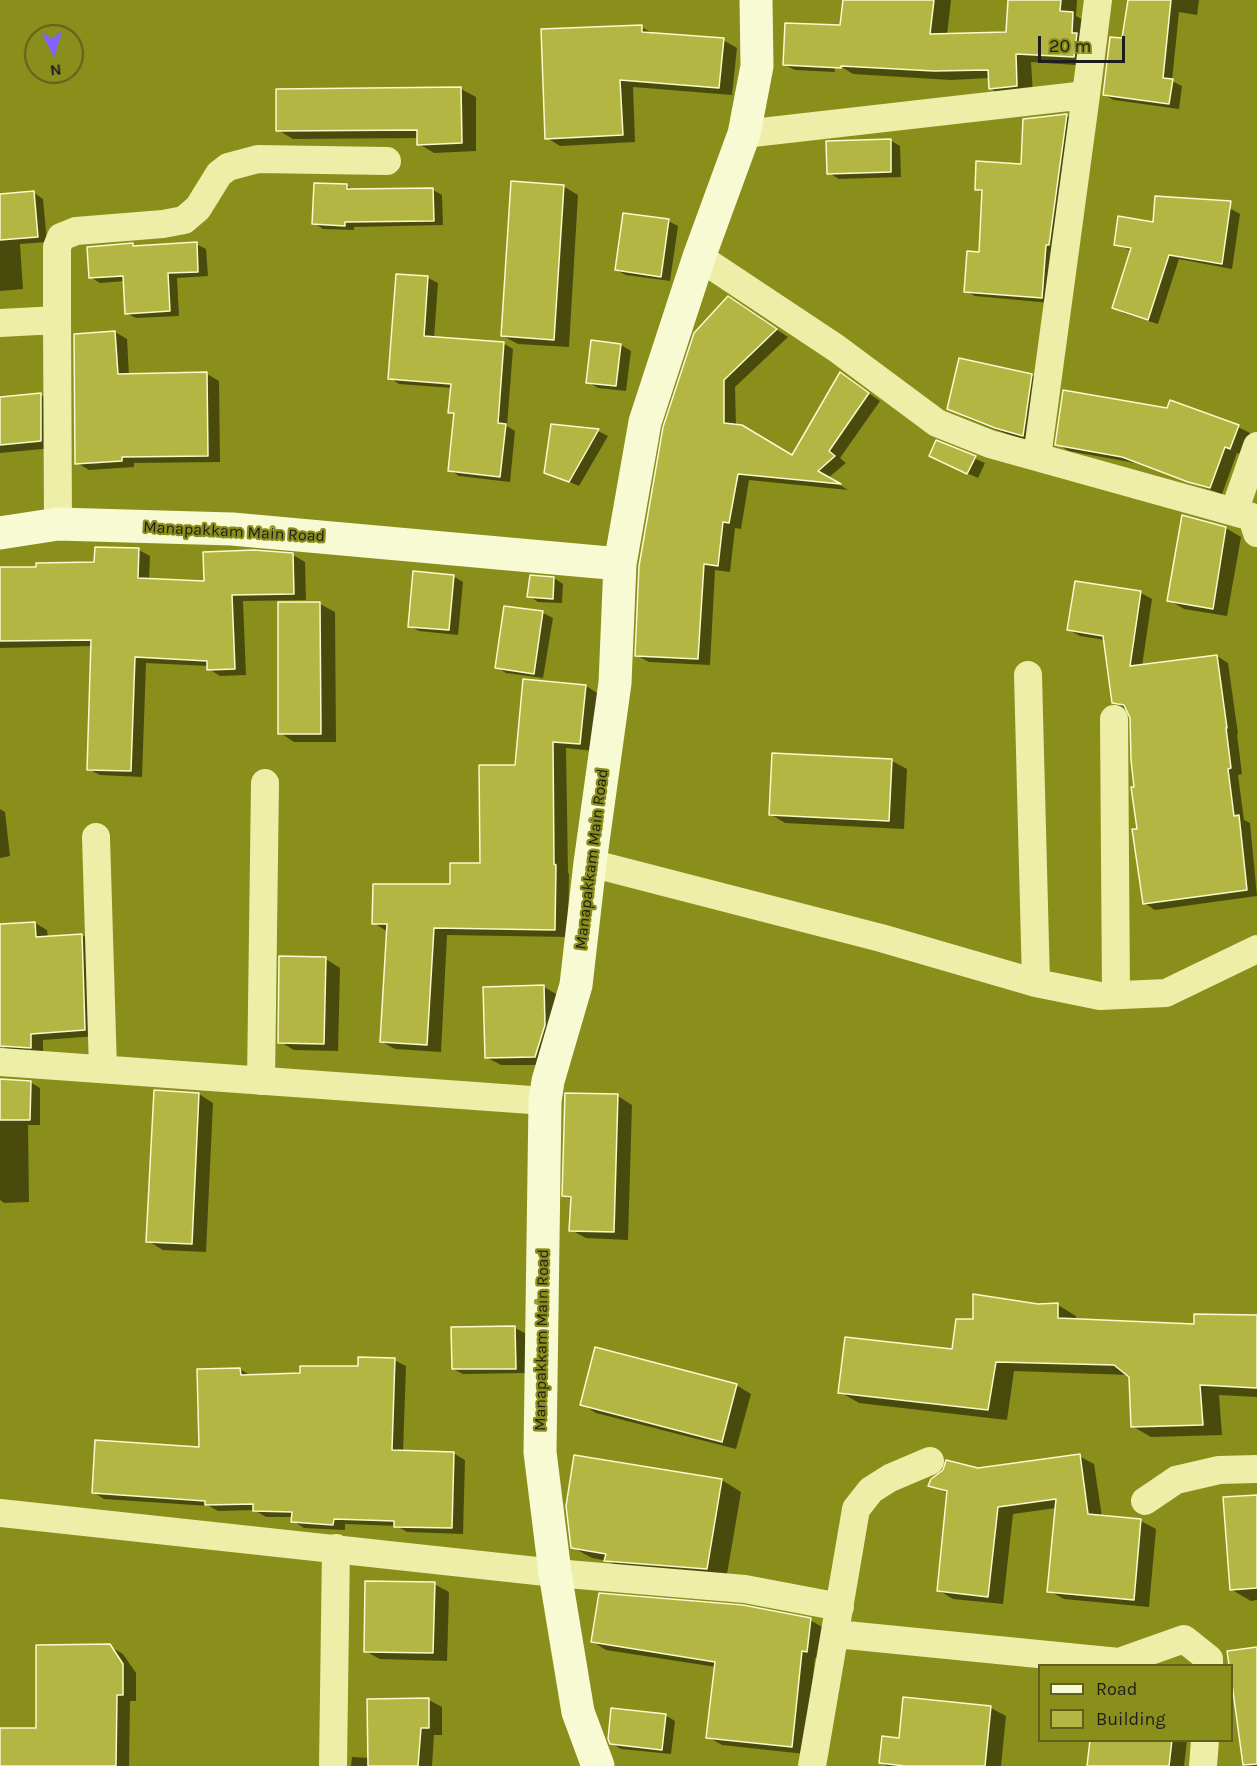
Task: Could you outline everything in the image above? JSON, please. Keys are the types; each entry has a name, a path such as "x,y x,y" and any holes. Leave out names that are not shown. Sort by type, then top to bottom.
{"main road":[{"path":"620,564 645,422 699,257 744,134 757,66 756,0"},
{"name":"Manapakkam Main Road","path":"0,533 58,524 232,529 620,564 615,683 576,985 548,1081 545,1101 540,1452 555,1573 578,1712 598,1766"}],"street":[{"path":"1037,457 1098,0"},
{"path":"744,134 1086,95"},
{"path":"58,524 57,247 61,237 76,231 163,224 184,220 198,208 219,174 228,167 258,159 387,161"},
{"path":"699,257 836,348 937,423 990,444 1252,517 1257,533"},
{"path":"0,323 57,320"},
{"path":"1234,512 1257,446"},
{"path":"1028,675 1036,983"},
{"path":"1114,719 1116,995"},
{"path":"261,1081 265,783"},
{"path":"96,837 103,1069"},
{"path":"590,863 881,938 1036,983 1100,996 1166,993 1257,950"},
{"path":"0,1062 545,1101"},
{"path":"812,1766 856,1509 871,1490 890,1478 930,1461"},
{"path":"1145,1501 1176,1480 1219,1470 1257,1469"},
{"path":"0,1513 555,1573 745,1589 840,1606"},
{"path":"333,1766 336,1548"},
{"path":"836,1634 1119,1662 1184,1639 1209,1659 1209,1664"},
{"path":"1203,1766 1204,1742"}],"building":[{"path":"843,0 934,0 930,34 1006,32 1008,0 1061,0 1060,11 1073,12 1072,33 1077,33 1074,57 1016,54 1017,86 989,89 988,70 934,71 783,65 785,23 840,25"},
{"path":"1128,0 1171,0 1163,78 1173,79 1169,104 1103,95 1110,37 1122,38"},
{"path":"642,25 642,32 724,38 719,88 620,80 623,135 545,139 541,29"},
{"path":"461,87 462,143 417,145 417,130 276,131 276,89"},
{"path":"1067,114 1049,245 1046,245 1042,298 964,292 967,251 979,252 982,190 975,190 976,161 1021,164 1023,119"},
{"path":"891,139 891,172 827,174 826,141"},
{"path":"511,181 564,185 554,340 501,336"},
{"path":"314,183 347,184 347,189 433,188 434,221 345,222 345,226 312,224"},
{"path":"34,191 38,237 0,240 0,194"},
{"path":"1155,196 1231,201 1222,264 1169,255 1148,320 1112,308 1131,248 1114,245 1118,216 1153,222"},
{"path":"623,213 669,219 661,277 615,270"},
{"path":"197,242 198,272 168,273 170,311 125,314 123,276 89,278 87,247 133,243 133,246"},
{"path":"396,274 428,276 424,336 504,342 498,423 506,424 500,477 448,471 454,413 448,413 451,384 388,379"},
{"path":"728,296 777,329 724,380 724,423 742,425 792,455 840,372 869,393 829,451 835,456 818,471 841,484 738,474 729,523 723,522 718,566 704,564 698,659 635,656 639,566 663,427 694,333"},
{"path":"115,331 118,374 207,372 208,456 122,457 122,461 75,464 74,334"},
{"path":"591,340 621,344 616,386 586,383"},
{"path":"959,358 1032,374 1023,436 995,428 947,409"},
{"path":"1063,390 1167,408 1170,400 1239,425 1230,449 1225,447 1210,488 1122,457 1055,445"},
{"path":"41,393 41,441 0,445 0,397"},
{"path":"551,424 599,429 569,482 544,473"},
{"path":"936,440 976,456 967,474 929,456"},
{"path":"1182,515 1226,527 1213,609 1167,601"},
{"path":"95,547 139,548 138,578 204,581 203,552 254,550 293,553 294,594 232,595 235,669 207,670 207,661 135,657 131,771 87,770 91,640 0,641 0,567 36,567 36,563 94,562"},
{"path":"413,571 454,575 449,630 408,627"},
{"path":"530,575 554,577 553,599 527,597"},
{"path":"1075,581 1141,591 1130,666 1217,655 1227,728 1231,768 1228,769 1234,816 1239,815 1247,890 1143,904 1132,829 1137,829 1131,787 1134,787 1130,718 1124,705 1112,703 1103,636 1067,630"},
{"path":"278,602 320,602 321,734 278,734"},
{"path":"504,606 543,611 534,674 495,668"},
{"path":"523,679 586,685 580,744 553,742 555,930 434,928 427,1045 380,1042 387,924 372,924 373,884 450,884 450,863 480,863 479,765 515,765"},
{"path":"772,753 892,759 889,821 769,815"},
{"path":"35,922 36,937 82,934 85,1030 31,1034 31,1048 0,1046 0,924"},
{"path":"279,956 326,957 324,1044 278,1043"},
{"path":"544,985 545,1025 535,1057 485,1058 483,987"},
{"path":"0,1079 31,1081 30,1120 0,1120"},
{"path":"154,1090 199,1093 192,1244 146,1242"},
{"path":"565,1093 618,1094 614,1232 569,1231 571,1197 562,1196"},
{"path":"973,1294 1038,1304 1058,1303 1058,1318 1194,1324 1194,1314 1257,1315 1257,1388 1200,1385 1203,1425 1131,1427 1129,1377 1114,1365 996,1362 988,1410 838,1393 845,1337 952,1349 956,1319 973,1319"},
{"path":"515,1326 516,1369 452,1369 451,1327"},
{"path":"595,1347 737,1384 722,1442 580,1405"},
{"path":"358,1357 395,1358 392,1450 454,1452 452,1528 394,1527 394,1521 334,1519 333,1525 291,1522 292,1512 253,1511 253,1504 205,1505 205,1501 92,1493 95,1440 199,1447 197,1369 240,1368 241,1375 300,1373 300,1366 358,1366"},
{"path":"1080,1454 1088,1514 1141,1519 1134,1600 1047,1592 1056,1499 998,1507 988,1597 937,1591 947,1491 928,1486 931,1479 943,1470 946,1460 978,1468"},
{"path":"574,1455 722,1479 707,1569 604,1561 606,1554 571,1548 566,1506"},
{"path":"1257,1495 1257,1588 1230,1590 1223,1497"},
{"path":"365,1581 435,1582 433,1653 364,1652"},
{"path":"599,1593 743,1605 811,1618 807,1652 802,1651 792,1747 706,1738 715,1662 591,1642"},
{"path":"110,1644 123,1664 123,1695 117,1695 116,1766 0,1766 0,1728 36,1728 36,1645"},
{"path":"1257,1647 1257,1764 1243,1765 1233,1691 1233,1664 1229,1664 1227,1651"},
{"path":"903,1697 991,1706 985,1766 905,1766 879,1763 882,1736 899,1738"},
{"path":"429,1698 429,1728 421,1728 418,1766 368,1766 367,1699"},
{"path":"611,1708 666,1714 662,1750 610,1744 608,1739"},
{"path":"1090,1742 1172,1742 1169,1766 1087,1766"}]}
